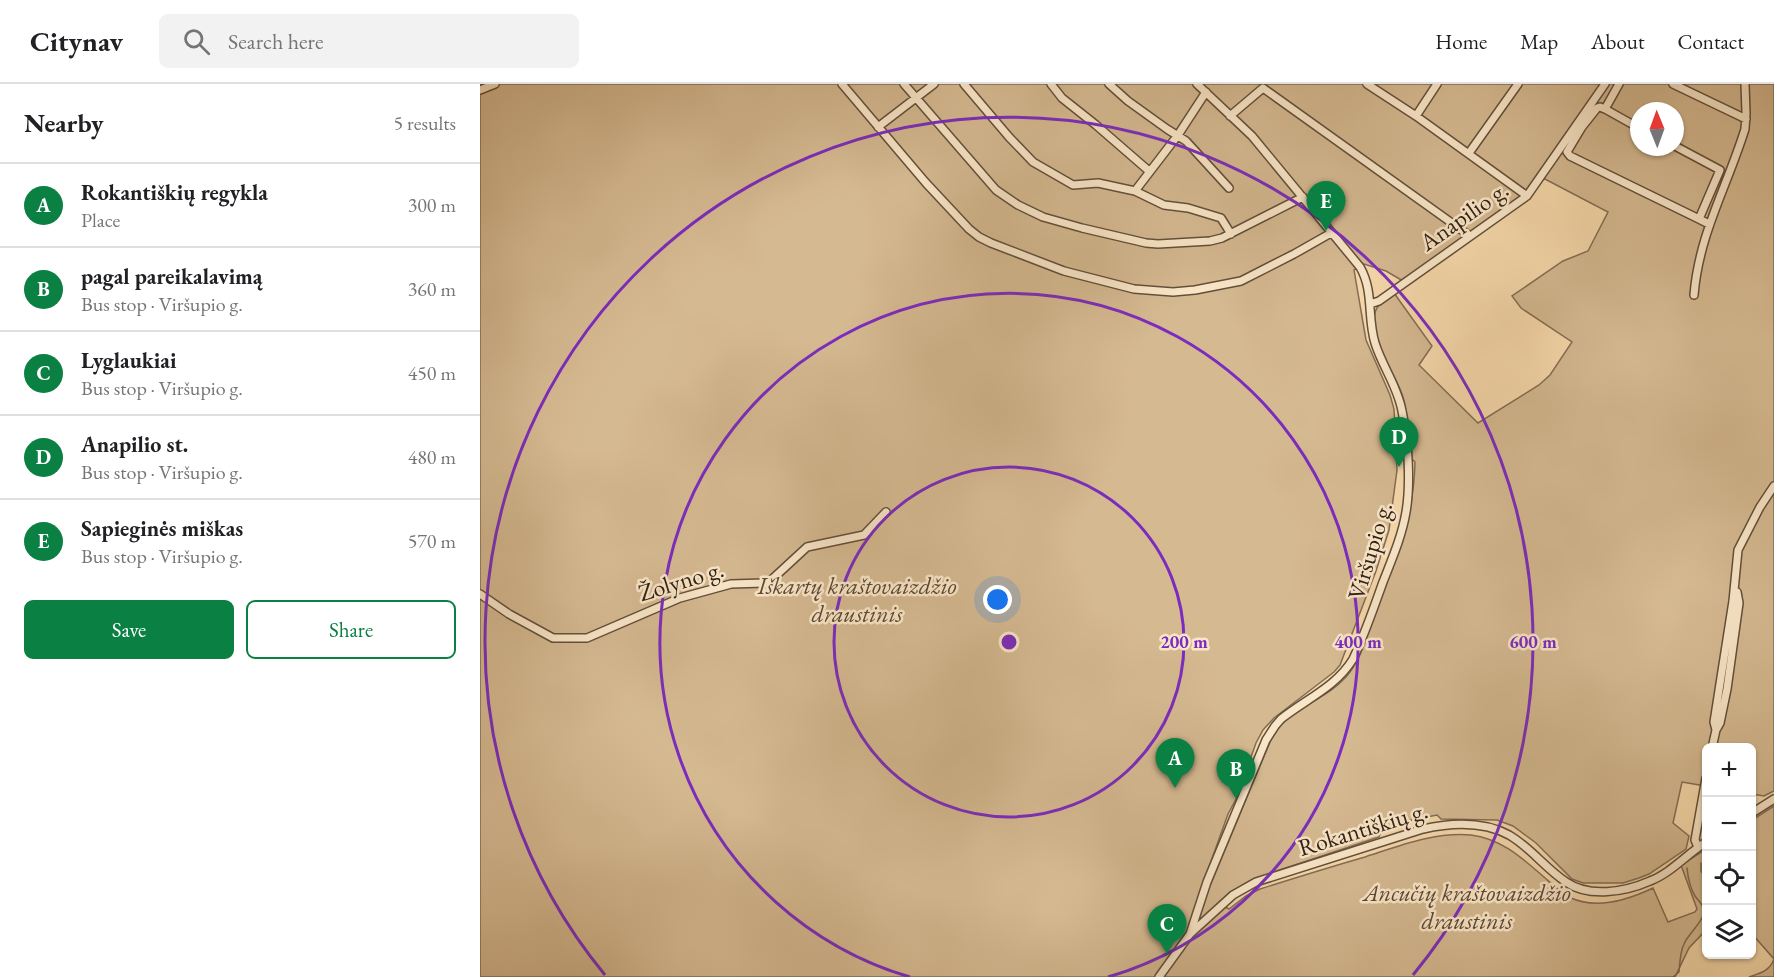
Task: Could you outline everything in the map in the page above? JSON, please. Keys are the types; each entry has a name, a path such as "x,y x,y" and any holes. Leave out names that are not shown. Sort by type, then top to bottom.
{"street":[{"path":"480,90 495,84"},
{"path":"842,84 961,221 979,237 1088,278 1153,291 1184,291 1216,286 1241,281 1331,233"},
{"path":"904,84 996,190 1033,213 1067,225 1152,244 1210,241 1231,234 1302,197"},
{"path":"878,127 934,84"},
{"path":"964,84 1023,154 1073,185 1098,183 1136,191 1164,205 1188,208 1221,218 1231,234"},
{"path":"1051,84 1062,98 1096,124 1149,171"},
{"path":"1109,84 1128,101 1186,141 1229,188"},
{"name":"Viršupio g.","path":"1190,934 1206,882 1266,740 1281,719 1331,685 1346,670 1359,647 1398,542 1406,512 1408,492 1404,422 1400,402 1375,346 1371,327 1368,284 1362,272 1252,136 1197,84"},
{"path":"1366,84 1416,116 1527,196"},
{"path":"1416,116 1437,84"},
{"path":"1469,153 1518,84"},
{"name":"Anapilio g.","path":"1370,304 1379,302 1527,196 1605,84"},
{"path":"1605,109 1619,84"},
{"path":"1673,84 1746,119"},
{"path":"1694,295 1697,269 1709,224 1742,140 1746,119 1745,84"},
{"path":"1230,116 1263,88 1470,236"},
{"path":"1600,91 1611,99"},
{"path":"1136,191 1178,135 1206,92"},
{"path":"1630,123 1605,109 1597,108 1567,152 1570,156 1709,224"},
{"path":"1684,151 1720,170 1699,219"},
{"path":"1713,743 1738,550 1760,507 1774,486"},
{"name":"Žolyno g.","path":"480,594 509,614 554,638 587,638 680,598 730,584 768,583 807,547 864,535 886,512"},
{"path":"1698,847 1695,840 1703,797"},
{"path":"1756,810 1774,799"},
{"name":"Rokantiškių g.","path":"1159,977 1190,934 1233,895 1256,882 1438,826 1466,825 1494,829 1508,834 1564,881 1575,887 1601,891 1632,888 1652,881 1702,845"}],"green space":[{"name":"Iškartų kraštovaizdžio draustinis","path":"480,84 1774,84 1774,791 1764,796 1756,795 1756,743 1702,743 1702,785 1682,782 1673,823 1689,836 1686,849 1649,874 1639,878 1623,883 1583,883 1572,879 1536,843 1513,826 1497,820 1441,819 1437,815 1384,828 1379,837 1253,879 1230,892 1218,903 1229,909 1260,889 1404,844 1444,836 1471,835 1482,837 1511,850 1562,893 1579,901 1611,902 1653,888 1668,922 1695,912 1697,909 1681,865 1702,852 1702,934 1689,948 1675,977 480,977","holes":["1543,178 1608,212 1588,251 1563,261 1512,296 1521,308 1572,342 1550,375 1539,385 1478,423 1419,365 1432,346 1394,293 1377,308 1374,317 1378,341 1403,401 1408,421 1410,457 1415,462 1411,503 1402,541 1356,663 1339,684 1293,714 1275,733 1206,895 1200,892 1256,743 1263,730 1274,718 1340,665 1389,530 1397,470 1394,409 1366,340 1354,270 1364,264 1386,271 1403,281 1523,197 1527,200"]},
{"path":"1774,806 1774,959 1756,939 1756,817"},
{"path":"1774,959 1774,977 1749,977 1767,969"}],"waterway":[{"path":"1701,863 1702,872"},
{"path":"1673,977 1679,972 1684,944 1704,912 1692,890 1687,868"}],"place":[{"name":"Sapieginės miškas","path":"1326,231"},
{"name":"Anapilio st.","path":"1399,467"},
{"name":"Rokantiškių regykla","path":"1175,788"},
{"name":"pagal pareikalavimą","path":"1236,799"},
{"name":"Lyglaukiai","path":"1167,954"}],"park label":[{"name":"Ancučių kraštovaizdžio draustinis","path":"1467,907"}]}
